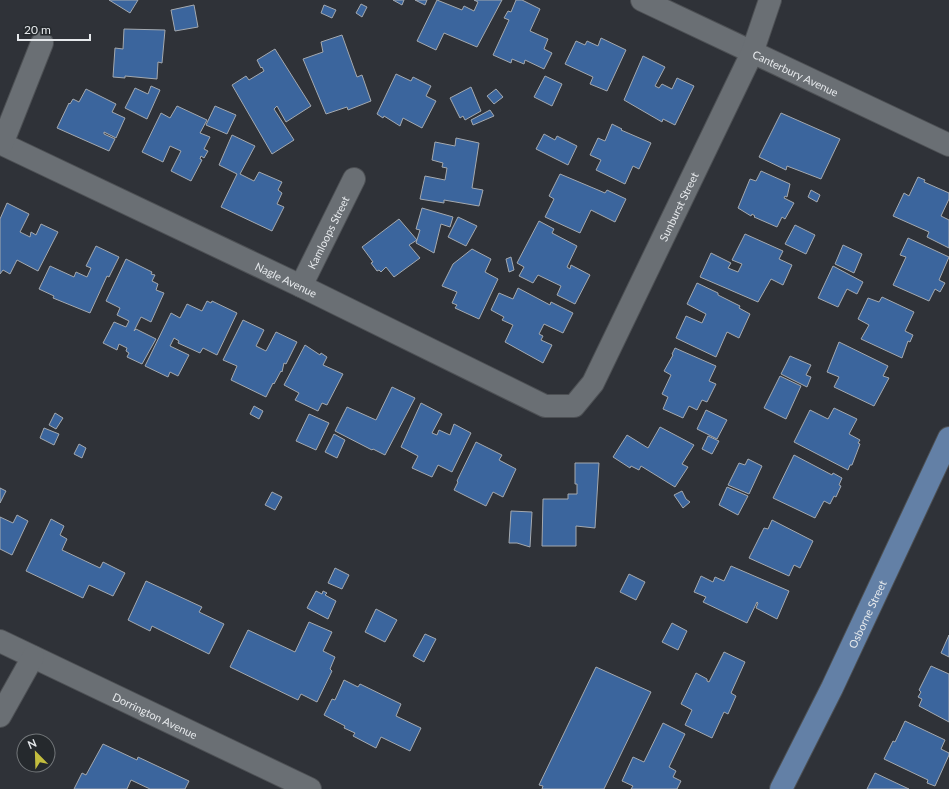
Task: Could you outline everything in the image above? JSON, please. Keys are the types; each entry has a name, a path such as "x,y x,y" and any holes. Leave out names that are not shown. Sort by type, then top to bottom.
{"main road":[{"name":"Osborne Street","path":"781,789 835,681 949,438"}],"street":[{"name":"Canterbury Avenue","path":"642,0 949,145"},
{"name":"Sunburst Street","path":"574,406 593,383 752,53 770,0"},
{"path":"1,143 42,43"},
{"name":"Nagle Avenue","path":"1,143 300,286 545,406 574,406"},
{"name":"Kamloops Street","path":"300,286 354,179"},
{"name":"Dorrington Avenue","path":"0,641 310,789"},
{"path":"0,716 33,657"}],"building":[{"path":"109,0 138,0 130,13"},
{"path":"393,0 404,0 402,5"},
{"path":"415,0 427,0 425,5"},
{"path":"437,0 462,10 464,6 474,11 478,2 474,0 502,0 477,47 444,33 436,50 417,41"},
{"path":"516,0 522,0 540,9 530,31 548,39 544,49 552,53 544,69 525,60 524,64 512,59 511,63 493,55 509,20 504,18 508,11 511,12"},
{"path":"361,4 367,7 362,17 356,13"},
{"path":"194,5 198,27 175,31 171,10"},
{"path":"324,5 336,10 332,18 321,13"},
{"path":"124,29 165,30 162,63 158,62 157,79 125,76 125,78 113,77 115,48 123,49"},
{"path":"342,35 357,77 362,75 371,101 348,110 347,107 326,114 303,59 323,52 321,42"},
{"path":"601,38 626,50 607,91 590,84 593,77 565,64 576,41 585,45 587,41 598,46"},
{"path":"275,49 311,106 286,122 277,106 274,109 294,140 272,154 232,85 246,76 249,80 264,71 257,60"},
{"path":"643,56 665,67 655,86 659,88 662,84 672,89 677,78 694,86 675,125 663,119 662,122 624,100"},
{"path":"396,74 411,81 413,77 431,86 426,96 436,101 422,128 403,118 400,126 384,116 383,118 377,114"},
{"path":"545,76 562,84 552,106 534,97"},
{"path":"151,86 160,90 147,119 125,108 135,88 148,94"},
{"path":"471,87 481,111 465,120 463,116 460,118 450,98"},
{"path":"86,89 116,104 112,112 125,118 116,138 104,132 104,134 115,139 109,151 57,128 69,103 70,104 73,99 79,102"},
{"path":"496,89 503,97 494,104 487,96"},
{"path":"177,106 207,120 200,133 210,137 204,149 208,151 204,158 201,156 200,159 202,160 191,181 171,171 181,151 170,146 163,162 142,152 161,113 170,118"},
{"path":"215,106 236,115 227,134 206,125"},
{"path":"490,110 494,116 473,125 471,120"},
{"path":"781,113 840,139 821,179 787,166 786,170 759,157"},
{"path":"612,124 622,129 621,130 651,143 639,169 633,166 625,184 596,170 601,160 590,155 598,138 605,141"},
{"path":"544,134 555,140 557,136 577,146 568,165 536,149"},
{"path":"232,135 255,146 240,174 254,181 259,172 282,182 278,190 282,193 277,204 284,207 272,231 221,207 237,174 219,165"},
{"path":"456,138 479,143 472,188 483,190 479,206 444,200 444,203 420,199 425,176 445,180 447,168 442,167 443,163 432,160 435,142 455,146"},
{"path":"761,171 790,184 787,197 785,196 784,198 794,203 785,219 782,217 777,227 754,217 755,216 752,214 751,216 738,208 750,179 756,181"},
{"path":"560,174 605,193 607,190 626,199 615,222 591,210 580,233 545,217 554,199 549,196"},
{"path":"918,177 925,180 924,182 949,193 949,199 941,216 949,220 949,248 927,237 929,232 893,216 904,193 909,196"},
{"path":"811,190 820,195 817,202 808,197"},
{"path":"7,203 29,214 20,232 30,237 31,232 36,235 41,224 58,232 38,271 17,260 10,274 3,270 0,274 0,219"},
{"path":"422,208 453,217 450,227 441,224 434,253 416,243 420,230 416,229"},
{"path":"458,217 477,226 466,246 448,237"},
{"path":"399,219 417,240 409,245 420,258 394,277 386,267 381,272 379,270 377,271 371,263 373,262 362,247"},
{"path":"539,221 554,229 552,233 577,246 567,267 570,269 571,265 590,275 575,304 557,295 561,286 538,275 533,283 519,276 524,267 517,263"},
{"path":"795,225 815,235 806,254 785,244"},
{"path":"745,234 783,251 779,259 792,265 783,285 771,279 758,302 700,277 711,253 731,263 728,268 738,272 742,264 732,260"},
{"path":"908,238 949,257 939,280 945,283 940,292 935,289 929,301 893,285 906,257 900,255"},
{"path":"843,245 862,254 854,273 835,264"},
{"path":"96,246 119,257 109,277 107,276 90,313 53,298 54,296 39,289 50,266 74,277 76,272 87,277 91,268 86,266"},
{"path":"472,249 491,259 485,272 498,279 479,319 455,308 457,305 452,303 457,292 442,286 453,264"},
{"path":"511,257 514,270 509,272 506,259"},
{"path":"126,259 152,272 151,274 155,275 152,281 158,284 156,290 164,293 151,322 141,317 134,331 136,329 156,339 142,364 127,357 129,353 126,351 127,348 119,344 117,350 103,343 114,322 126,327 129,321 117,315 120,308 106,301"},
{"path":"833,266 863,282 857,294 847,289 838,307 818,298"},
{"path":"697,283 718,293 718,295 740,306 739,308 750,314 739,338 727,332 716,357 676,338 686,316 702,323 706,314 687,304"},
{"path":"518,288 550,305 551,302 573,313 563,333 544,324 539,334 543,336 541,340 552,345 543,363 505,342 513,325 502,320 504,317 491,310 499,293 513,299"},
{"path":"882,297 914,312 905,331 913,335 910,342 908,341 902,358 861,339 869,325 858,319 868,298 879,302"},
{"path":"207,301 211,303 212,301 237,313 217,355 203,348 200,353 178,343 179,341 174,338 170,346 189,355 178,376 170,372 168,377 145,366 171,313 180,318 187,304 202,311"},
{"path":"243,320 264,330 256,346 266,351 276,332 297,342 286,364 284,363 282,372 281,371 274,384 273,383 266,397 231,380 237,366 223,360"},
{"path":"839,342 888,366 883,376 889,378 874,406 834,387 839,377 827,372"},
{"path":"305,345 320,355 321,353 327,357 323,365 343,374 327,405 322,403 318,411 295,400 299,393 284,385"},
{"path":"675,348 716,366 709,381 716,384 707,402 702,400 697,410 689,406 683,418 663,409 668,397 662,394 671,375 664,371 673,355 672,354"},
{"path":"790,356 811,365 806,375 811,377 807,387 781,374"},
{"path":"780,376 801,386 786,419 764,408"},
{"path":"392,387 415,398 385,455 335,431 347,407 376,420"},
{"path":"421,403 442,414 432,433 437,435 439,430 450,435 454,424 471,433 452,472 438,465 432,477 412,468 418,456 401,447"},
{"path":"254,406 263,411 259,419 250,414"},
{"path":"834,408 857,419 849,434 860,440 858,443 860,444 852,465 850,465 848,470 794,442 810,410 828,419"},
{"path":"706,410 727,420 717,439 697,429"},
{"path":"55,413 63,418 56,429 49,425"},
{"path":"309,414 329,423 316,450 296,441"},
{"path":"660,427 694,445 682,464 688,467 675,487 641,466 639,470 631,466 630,468 613,457 627,435 648,448"},
{"path":"44,428 59,434 54,445 40,438"},
{"path":"334,434 345,440 337,458 325,452"},
{"path":"708,436 719,441 712,454 702,449"},
{"path":"476,442 502,455 499,460 516,469 503,497 493,492 486,506 454,490"},
{"path":"79,444 86,448 82,458 74,454"},
{"path":"794,455 832,475 833,473 842,478 839,485 841,486 836,497 834,496 830,504 824,501 815,518 773,498"},
{"path":"748,459 762,466 749,494 728,485 739,463 745,465"},
{"path":"575,463 599,463 595,528 576,526 576,546 542,546 543,499 568,499 568,494 577,494 577,484 575,484"},
{"path":"727,487 748,496 738,515 719,505"},
{"path":"0,488 6,491 0,503"},
{"path":"682,491 686,499 690,502 683,508 674,495"},
{"path":"272,492 282,497 275,510 265,505"},
{"path":"511,511 532,512 530,547 517,543 509,543"},
{"path":"17,515 28,521 12,555 0,549 0,517 13,523"},
{"path":"51,519 64,526 60,535 67,539 62,550 100,568 103,562 125,573 113,596 89,585 83,598 26,571"},
{"path":"772,520 813,541 800,568 794,565 789,576 749,558 764,528 768,529"},
{"path":"731,566 789,591 777,619 756,608 757,602 747,623 703,602 706,597 694,592 701,576 713,582 715,577 724,581"},
{"path":"335,568 349,575 342,589 328,583"},
{"path":"629,574 645,582 636,600 620,592"},
{"path":"146,581 202,607 199,612 224,624 209,654 152,626 150,631 128,620"},
{"path":"316,591 322,594 323,591 327,593 325,595 336,601 328,619 307,608"},
{"path":"376,609 397,620 385,642 365,632"},
{"path":"309,622 332,632 323,651 335,657 330,669 332,671 317,702 301,694 298,700 230,667 248,630 295,652"},
{"path":"672,623 687,631 678,650 662,642"},
{"path":"425,634 436,639 424,662 413,656"},
{"path":"949,635 949,657 941,653"},
{"path":"724,652 745,662 731,693 736,696 728,714 724,712 712,738 685,725 692,710 681,704 696,673 707,679 709,682"},
{"path":"931,666 949,674 949,722 919,706 922,699 918,697 921,692 919,690"},
{"path":"596,667 651,692 604,789 542,789 543,786 539,785"},
{"path":"344,680 358,687 360,684 401,704 396,716 421,728 410,751 381,737 376,748 353,736 355,733 324,715 332,699 335,700"},
{"path":"905,721 945,740 941,749 949,753 949,755 935,786 927,783 928,780 884,759 893,741 895,742"},
{"path":"663,723 685,734 669,767 676,771 673,777 681,781 677,789 631,789 633,786 622,781 633,757 644,762"},
{"path":"103,744 137,760 138,757 189,781 185,789 150,789 131,780 127,789 74,789 82,773 86,775"},
{"path":"875,773 909,789 867,789"}]}
